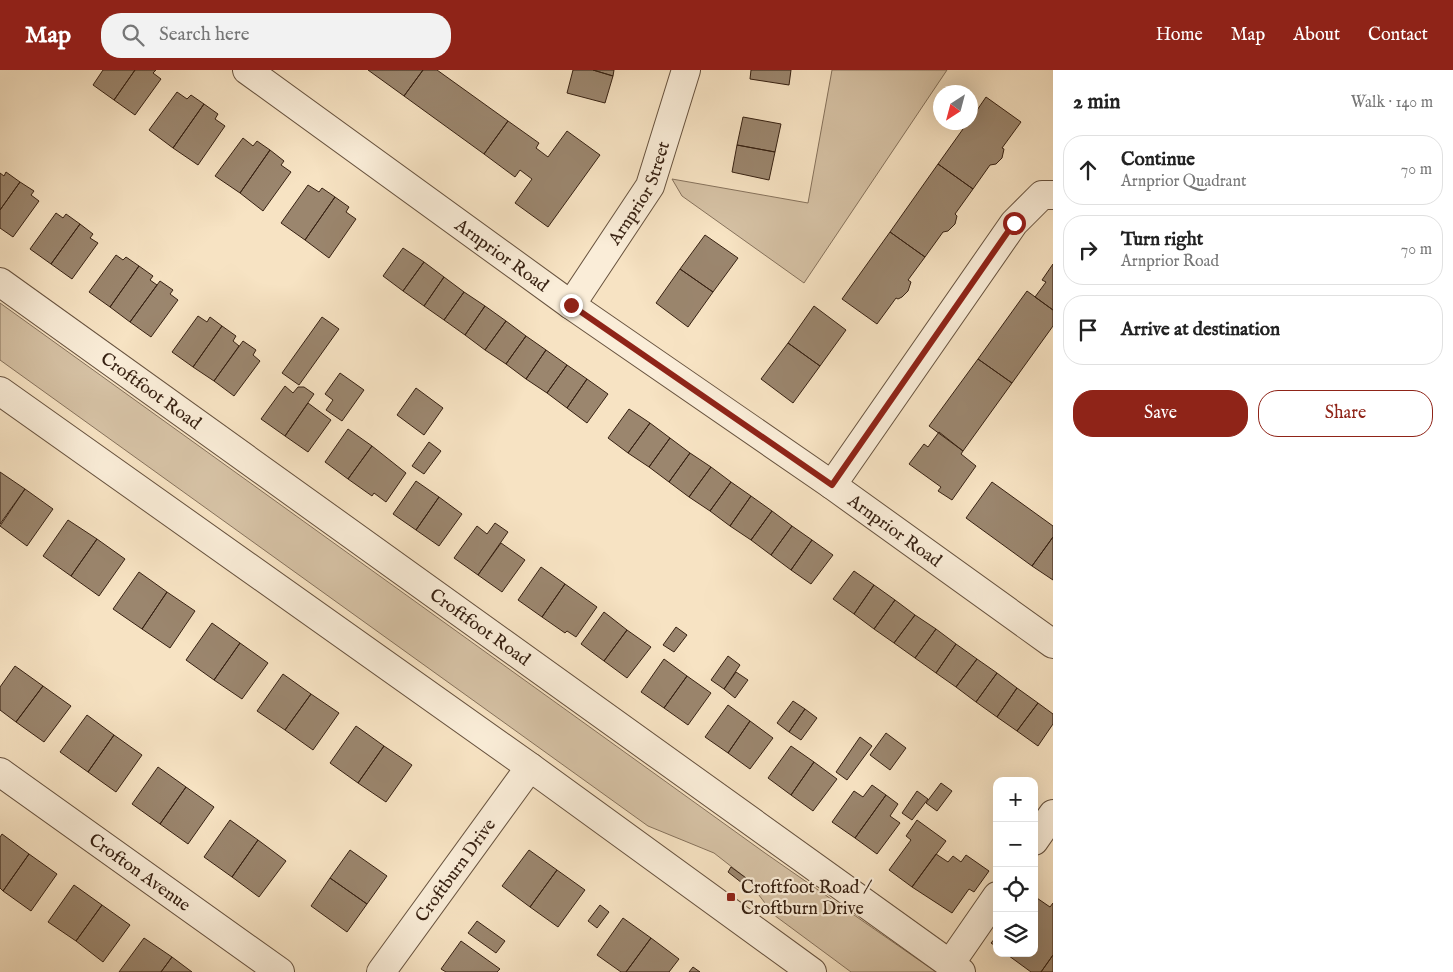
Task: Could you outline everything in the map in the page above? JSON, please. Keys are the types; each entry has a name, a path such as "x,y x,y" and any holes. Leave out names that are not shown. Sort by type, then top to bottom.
{"street":[{"name":"Arnprior Road","path":"247,70 571,305 832,485 1053,644"},
{"name":"Arnprior Street","path":"571,305 650,186 686,70"},
{"path":"832,485 1014,223 1042,194 1053,194"},
{"name":"Croftfoot Road","path":"0,282 955,968"},
{"path":"0,391 530,767 812,972"},
{"name":"Croftburn Drive","path":"381,972 530,767"},
{"name":"Crofton Avenue","path":"0,772 280,972"},
{"path":"1038,835 1053,814"},
{"path":"955,968 993,903"}],"shaded area":[{"path":"832,70 947,70 937,85 933,85 933,91 804,283 682,196 672,179 808,203"},
{"path":"0,303 765,853 936,972 851,972 774,915 746,878 714,853 648,826 0,360"}],"building":[{"path":"103,70 135,70 114,100 93,85"},
{"path":"135,70 156,70 153,73 161,79 135,115 114,100"},
{"path":"368,70 423,70 404,96"},
{"path":"423,70 437,70 508,121 484,154 404,96"},
{"path":"573,70 593,70 613,76 605,103 567,93"},
{"path":"593,70 614,70 613,76"},
{"path":"751,70 791,70 789,85 750,79"},
{"path":"177,92 187,99 191,95 204,104 173,148 149,130"},
{"path":"986,97 1021,122 1002,148 1004,149 1002,158 996,164 990,165 973,189 938,164 962,130 978,130 978,109"},
{"path":"204,104 218,114 215,119 225,126 198,165 173,148"},
{"path":"743,117 781,124 775,152 737,145"},
{"path":"508,121 539,143 536,148 548,157 567,131 600,155 548,227 515,203 532,179 520,170 515,177 484,154"},
{"path":"243,138 253,146 257,141 270,150 240,193 215,176"},
{"path":"737,145 775,152 769,180 732,172"},
{"path":"270,150 284,161 281,165 291,172 263,211 240,193"},
{"path":"938,164 973,189 955,214 957,216 955,224 948,231 943,232 925,257 890,232"},
{"path":"6,172 20,182 0,210 0,173 4,176"},
{"path":"20,182 34,191 31,195 39,201 13,237 0,228 0,210"},
{"path":"308,185 319,192 322,188 335,197 305,240 281,223"},
{"path":"335,197 349,207 346,212 356,219 329,258 305,240"},
{"path":"56,213 63,218 66,214 80,224 51,264 30,249"},
{"path":"80,224 93,234 90,238 98,243 72,279 51,264"},
{"path":"890,232 925,257 908,280 911,282 908,291 902,297 896,298 877,324 842,299"},
{"path":"705,235 738,258 713,292 680,269"},
{"path":"403,248 424,262 403,291 383,276"},
{"path":"116,255 123,260 126,257 139,266 110,307 89,292"},
{"path":"424,262 444,277 424,306 403,291"},
{"path":"1053,264 1053,310 1035,297 1046,282 1042,280"},
{"path":"139,266 153,276 150,280 157,285 130,322 110,307"},
{"path":"680,269 713,292 688,327 656,303"},
{"path":"444,277 464,292 444,320 424,306"},
{"path":"160,281 173,290 170,294 178,300 151,337 130,322"},
{"path":"1027,291 1053,310 1053,326 1012,383 978,359"},
{"path":"464,292 485,306 465,335 444,320"},
{"path":"485,306 506,321 485,350 465,335"},
{"path":"814,306 846,330 820,366 788,343"},
{"path":"198,316 207,322 210,317 222,326 193,367 172,352"},
{"path":"322,317 339,329 299,385 282,373"},
{"path":"506,321 526,336 506,364 485,350"},
{"path":"222,326 236,336 233,341 239,346 214,381 193,367"},
{"path":"526,336 546,350 526,379 506,364"},
{"path":"243,341 256,350 253,355 260,361 234,396 214,381"},
{"path":"788,343 820,366 793,403 761,379"},
{"path":"546,350 567,365 547,393 526,379"},
{"path":"978,359 1012,383 963,451 929,426"},
{"path":"567,365 587,379 567,408 547,393"},
{"path":"340,373 364,390 342,421 326,410 333,400 325,394"},
{"path":"587,379 608,394 587,423 567,408"},
{"path":"285,386 293,393 298,387 304,387 314,394 285,436 261,419"},
{"path":"416,388 443,408 424,435 397,415"},
{"path":"308,403 331,420 308,452 285,436"},
{"path":"629,409 650,423 628,453 608,438"},
{"path":"650,423 670,438 649,467 628,453"},
{"path":"348,429 372,446 348,479 325,462"},
{"path":"939,432 963,451 961,454 976,466 952,500 938,491 941,487 909,464 924,444 928,447"},
{"path":"670,438 690,453 669,482 649,467"},
{"path":"429,442 441,451 424,474 412,466"},
{"path":"372,446 406,473 386,502 374,493 372,496 348,479"},
{"path":"690,453 711,467 689,497 669,482"},
{"path":"711,467 731,482 710,511 689,497"},
{"path":"0,472 25,489 0,524"},
{"path":"416,481 439,497 416,530 393,514"},
{"path":"731,482 751,496 730,526 710,511"},
{"path":"992,482 1053,526 1053,537 1032,566 966,518"},
{"path":"25,489 53,509 27,546 0,526"},
{"path":"751,496 772,511 751,540 730,526"},
{"path":"439,497 462,514 439,546 416,530"},
{"path":"772,511 792,526 771,555 751,540"},
{"path":"68,520 97,539 71,576 43,556"},
{"path":"495,523 508,532 478,575 454,558 477,526 487,534"},
{"path":"792,526 812,540 791,570 771,555"},
{"path":"1053,537 1053,580 1032,566"},
{"path":"97,539 125,559 99,596 71,576"},
{"path":"812,540 833,555 811,584 791,570"},
{"path":"501,543 525,560 502,592 478,575"},
{"path":"541,567 565,584 542,617 518,600"},
{"path":"854,571 874,585 854,614 833,599"},
{"path":"139,572 167,592 142,629 113,609"},
{"path":"565,584 597,607 576,637 567,631 565,633 542,617"},
{"path":"874,585 895,600 874,629 854,614"},
{"path":"167,592 195,611 170,648 142,629"},
{"path":"895,600 915,615 894,643 874,629"},
{"path":"604,612 627,630 604,661 581,644"},
{"path":"915,615 936,629 915,658 894,643"},
{"path":"212,623 240,643 214,680 186,660"},
{"path":"676,627 687,635 674,652 663,645"},
{"path":"936,629 956,644 936,673 915,658"},
{"path":"627,630 651,647 627,678 604,661"},
{"path":"240,643 268,663 242,699 214,680"},
{"path":"956,644 977,659 956,687 936,673"},
{"path":"728,656 740,665 724,689 711,680"},
{"path":"664,659 687,676 664,708 641,692"},
{"path":"977,659 997,673 976,702 956,687"},
{"path":"15,666 43,686 16,722 0,710 0,687"},
{"path":"736,672 748,680 735,698 724,689"},
{"path":"997,673 1017,688 997,717 976,702"},
{"path":"283,674 311,694 285,730 257,711"},
{"path":"687,676 711,693 688,725 664,708"},
{"path":"43,686 71,706 44,742 16,722"},
{"path":"1017,688 1038,703 1017,731 997,717"},
{"path":"311,694 339,713 313,750 285,730"},
{"path":"793,701 805,709 789,732 777,723"},
{"path":"1038,703 1053,714 1053,724 1038,746 1017,731"},
{"path":"728,705 750,721 728,753 705,737"},
{"path":"805,709 817,718 801,740 789,732"},
{"path":"87,715 114,735 88,772 60,752"},
{"path":"750,721 773,738 750,769 728,753"},
{"path":"356,726 384,746 358,783 330,763"},
{"path":"886,733 906,748 890,770 870,755"},
{"path":"114,735 142,755 116,792 88,772"},
{"path":"860,737 872,746 847,780 836,772"},
{"path":"384,746 412,765 386,802 358,783"},
{"path":"791,746 814,762 791,795 768,778"},
{"path":"814,762 837,779 813,811 791,795"},
{"path":"158,767 186,787 160,824 132,804"},
{"path":"941,783 952,791 937,811 926,803"},
{"path":"872,785 886,795 855,838 832,822 854,791 863,797"},
{"path":"186,787 214,807 188,844 160,824"},
{"path":"917,791 928,799 912,820 902,813"},
{"path":"886,795 898,804 890,816 900,823 877,854 855,838"},
{"path":"230,820 258,840 232,877 204,857"},
{"path":"917,820 946,841 912,887 889,870 911,840 906,836"},
{"path":"2,834 29,854 3,891 0,888 0,837"},
{"path":"258,840 286,861 259,897 232,877"},
{"path":"350,850 387,876 367,904 330,878"},
{"path":"529,850 557,870 530,907 502,886"},
{"path":"29,854 57,874 31,911 3,891"},
{"path":"936,854 948,862 953,856 961,862 966,855 989,871 974,892 969,889 952,913 912,887"},
{"path":"731,867 746,878 742,883 728,872"},
{"path":"557,870 585,890 558,927 530,907"},
{"path":"330,878 367,904 347,932 311,906"},
{"path":"74,885 102,905 76,941 48,922"},
{"path":"1038,899 1050,907 1053,903 1053,955 1041,972 1031,972 1010,957 1038,957"},
{"path":"102,905 130,925 103,962 76,941"},
{"path":"600,905 609,912 597,928 588,921"},
{"path":"623,918 651,938 626,972 621,972 597,955"},
{"path":"477,921 505,941 496,953 468,933"},
{"path":"144,938 172,957 161,972 119,972"},
{"path":"651,938 679,959 669,972 626,972"},
{"path":"461,941 500,969 497,972 446,972 441,969"},
{"path":"1053,955 1053,972 1041,972"},
{"path":"172,957 192,972 161,972"},
{"path":"693,967 700,972 689,972"}],"place":[{"name":"Croftfoot Road / Croftburn Drive","path":"731,897"}],"route":[{"path":"571,305 832,485 1014,223"}]}
